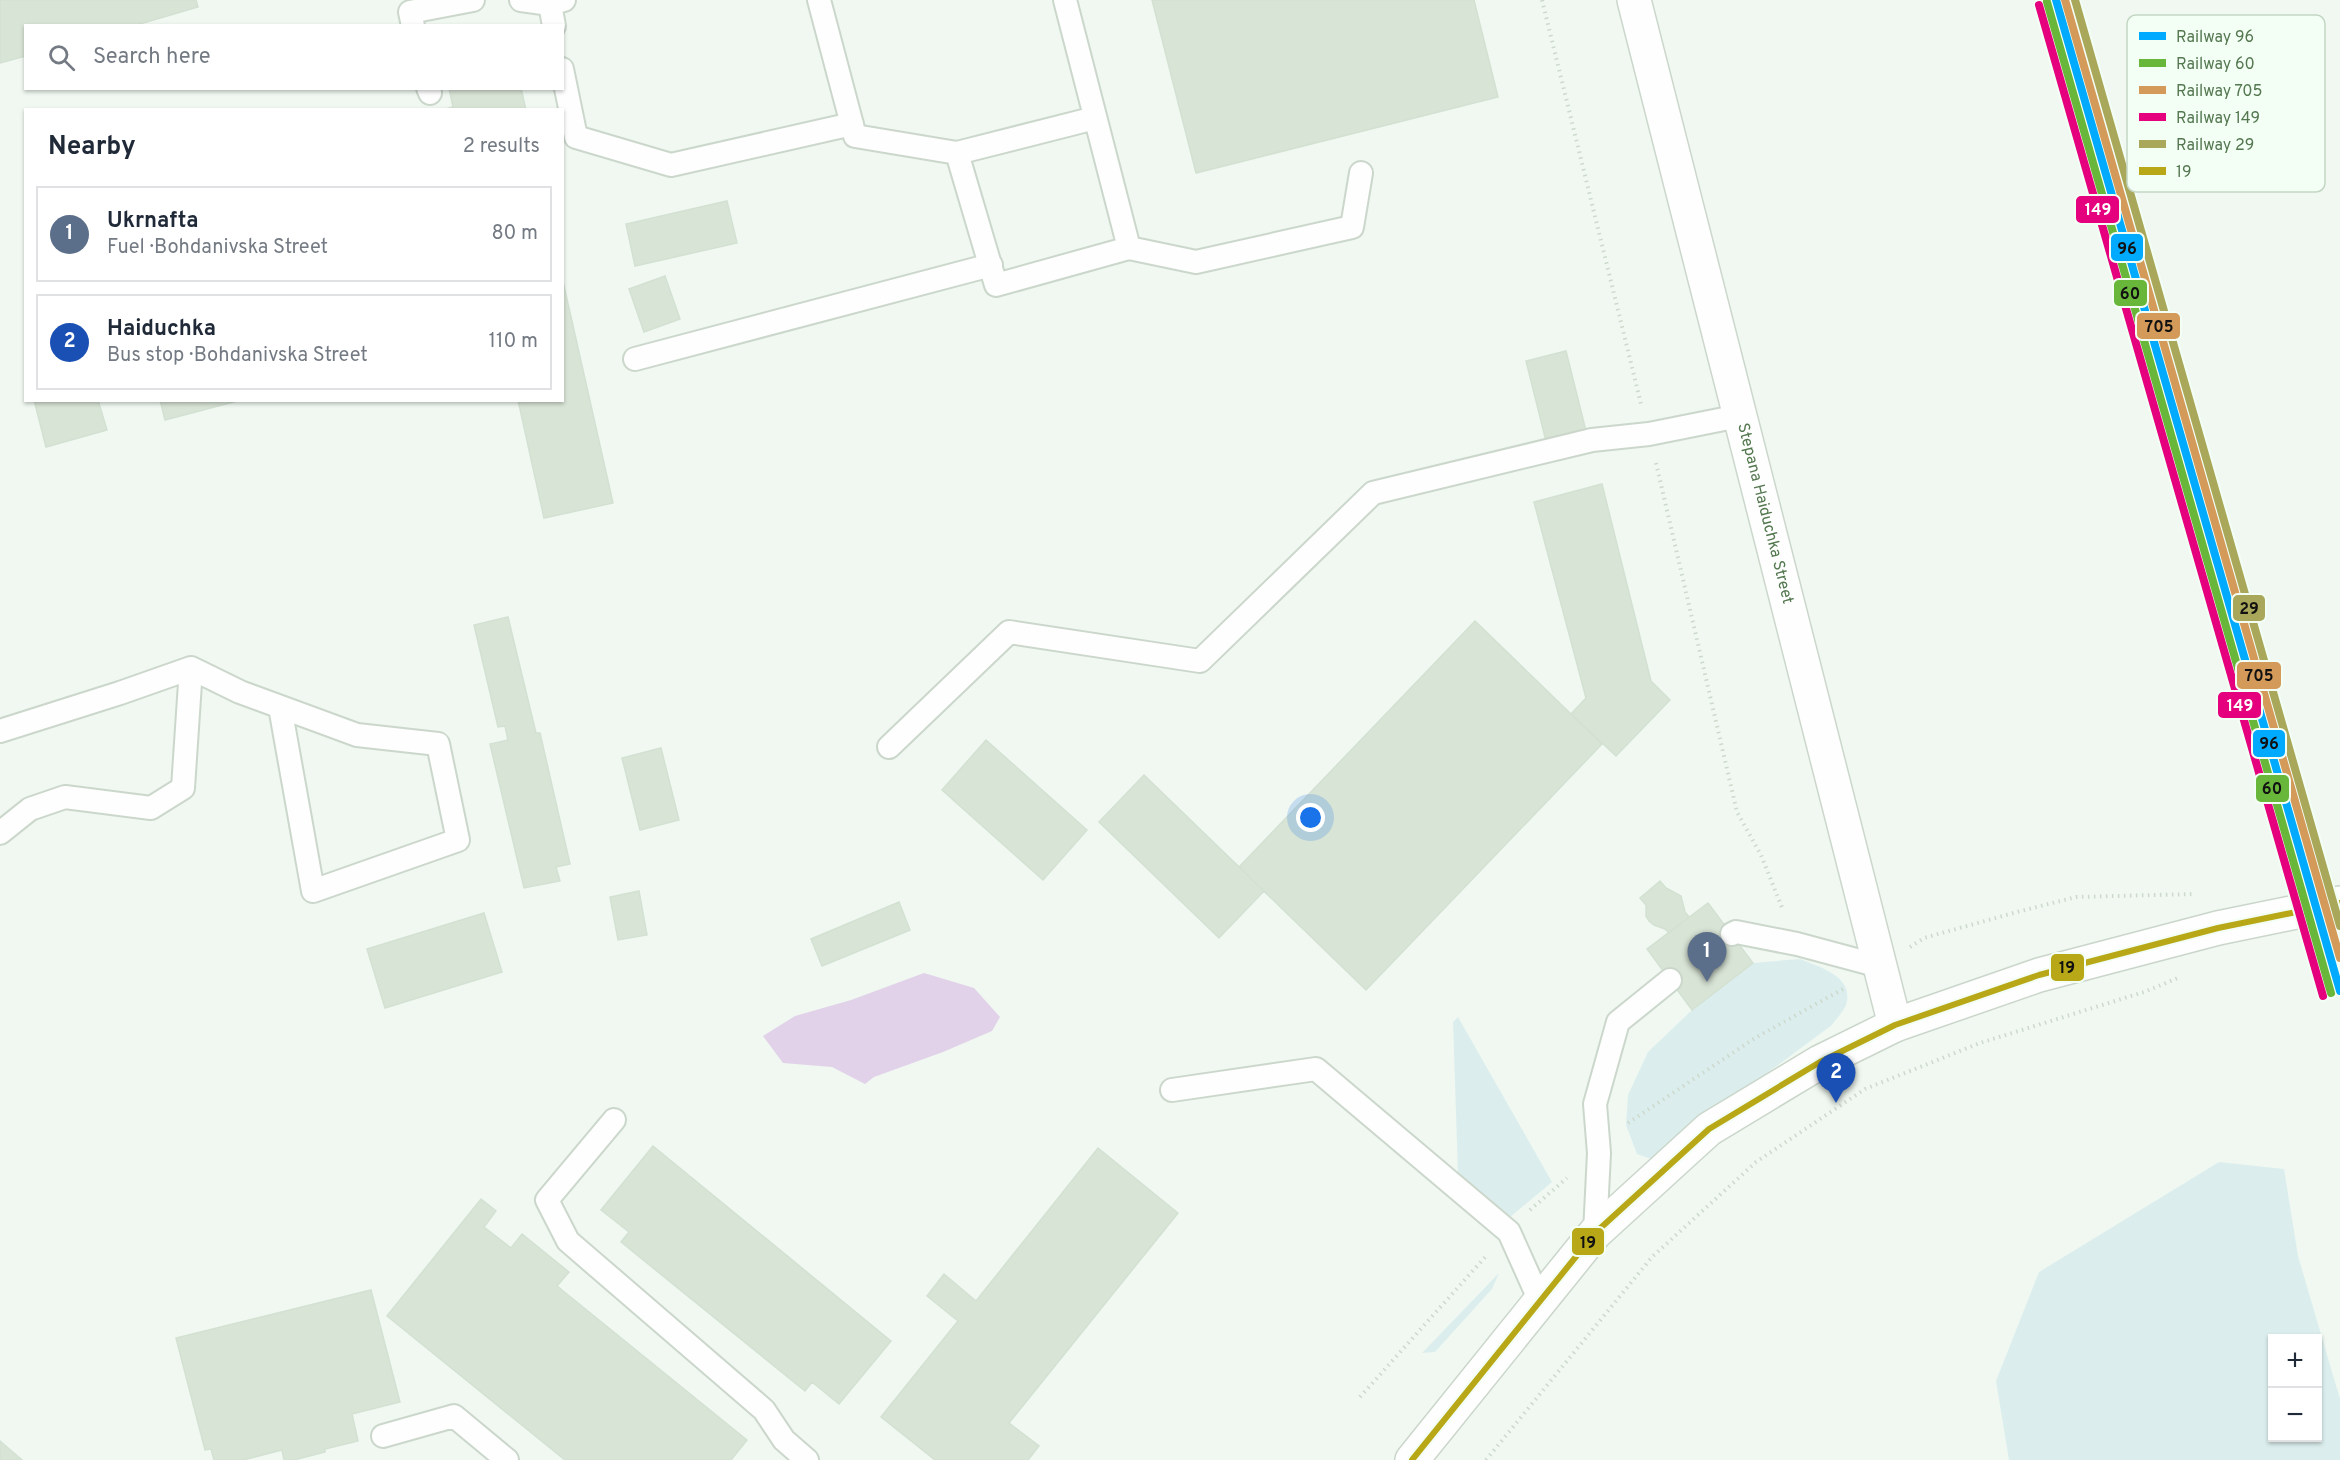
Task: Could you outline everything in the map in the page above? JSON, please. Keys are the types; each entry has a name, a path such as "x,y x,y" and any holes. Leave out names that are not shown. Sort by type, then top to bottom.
{"main road":[{"name":"Stepana Haiduchka Street","path":"1634,0 1895,1025"},
{"path":"1412,1460 1595,1233 1709,1129 1820,1062 1895,1025 2039,975 2218,928 2340,903"}],"lane":[{"path":"413,24 410,12 473,0"},
{"path":"521,0 556,10"},
{"path":"819,0 855,136 957,153 1095,118"},
{"path":"1065,0 1129,248"},
{"path":"564,79 576,137 671,165 852,123"},
{"path":"957,153 996,285 1129,248 1196,262 1352,227 1360,173"},
{"path":"635,359 991,266"},
{"path":"890,747 1009,632 1200,661 1373,494 1592,440 1649,434 1739,416"},
{"path":"0,833 30,809 65,796 151,808 183,788 191,668"},
{"path":"0,731 191,668 240,692 357,735 438,744 458,840 313,891 280,707"},
{"path":"1732,934 1736,932 1797,944 1879,966"},
{"path":"1595,1233 1599,1153 1595,1104 1618,1022 1670,980"},
{"path":"1172,1090 1316,1069 1509,1232 1540,1300"},
{"path":"614,1120 547,1200 568,1241 764,1410 784,1440 807,1460"},
{"path":"383,1436 454,1416 507,1460"}],"path":[{"path":"1542,0 1649,434 1737,812 1761,855 1797,944"},
{"path":"1924,938 2076,897 2202,894"},
{"path":"1486,1460 1652,1257 1756,1162 1865,1089 1980,1043 2144,992 2183,976"},
{"path":"1630,1121 1755,1038 1838,993"},
{"path":"1524,1216 1567,1178"},
{"path":"1360,1398 1488,1254"}],"shaded area":[{"path":"1800,959 1834,974 1845,987 1846,1005 1832,1025 1651,1159 1637,1154 1626,1125 1628,1095 1648,1052 1692,1010 1753,963"},
{"path":"924,973 974,988 1000,1017 992,1031 874,1077 865,1084 832,1067 783,1063 763,1036 795,1016 851,1000"},
{"path":"1458,1017 1552,1182 1509,1218 1458,1173 1453,1022"},
{"path":"2219,1162 2284,1169 2298,1256 2321,1334 2268,1334 2268,1442 2322,1442 2322,1338 2340,1399 2340,1460 2009,1460 1996,1381 2039,1272"},
{"path":"1499,1273 1492,1289 1435,1352 1422,1353"}],"building":[{"path":"0,0 196,0 198,7 140,24 24,24 24,57 0,63"},
{"path":"1152,0 1474,0 1498,97 1196,173"},
{"path":"449,90 521,90 526,108 449,108 453,107"},
{"path":"727,201 737,243 635,266 626,224"},
{"path":"665,276 680,319 644,332 629,289"},
{"path":"564,286 613,503 544,518 518,402 564,402"},
{"path":"1566,351 1586,431 1546,441 1526,361"},
{"path":"35,402 99,402 107,430 46,447"},
{"path":"160,402 233,402 165,420"},
{"path":"1602,484 1651,681 1670,700 1616,756 1571,714 1586,698 1534,502"},
{"path":"508,617 536,733 540,733 570,864 556,867 560,881 524,888 490,744 508,740 505,726 498,727 474,625"},
{"path":"1475,621 1602,744 1366,990 1239,867"},
{"path":"986,740 1087,830 1043,880 942,790"},
{"path":"661,748 679,820 640,830 622,758"},
{"path":"1144,775 1264,891 1219,938 1099,822"},
{"path":"1660,881 1666,888 1681,896 1685,912 1689,917 1669,933 1649,921 1646,916 1646,905 1640,898"},
{"path":"639,891 647,935 618,940 610,897"},
{"path":"899,902 910,930 822,966 811,939"},
{"path":"1708,903 1753,963 1692,1010 1647,949"},
{"path":"484,913 502,972 385,1008 367,949"},
{"path":"653,1146 891,1341 839,1404 812,1382 805,1391 621,1242 629,1232 601,1210"},
{"path":"1098,1148 1178,1213 1009,1423 1039,1446 1028,1460 935,1460 881,1417 958,1321 927,1296 944,1274 976,1301"},
{"path":"481,1199 496,1211 484,1227 511,1248 522,1234 569,1272 557,1286 747,1440 731,1460 565,1460 387,1316"},
{"path":"371,1290 400,1402 352,1414 358,1441 325,1449 325,1452 294,1460 284,1460 282,1450 243,1460 214,1460 211,1449 205,1450 176,1338"},
{"path":"0,1441 22,1460 0,1460"}],"rail line":[{"name":"96","path":"2056,0 2340,991"},
{"name":"705","path":"2065,0 2340,958"},
{"name":"29","path":"2075,0 2127,182"},
{"name":"60","path":"2047,2 2331,993"},
{"name":"149","path":"2039,5 2323,996"},
{"name":"29","path":"2130,192 2340,926"}],"transit line":[{"name":"19","path":"1412,1460 1595,1233 1709,1129 1820,1062 1895,1025 2039,975 2218,928 2340,903"}],"place":[{"name":"Ukrnafta","path":"1707,982"},
{"name":"Haiduchka","path":"1836,1103"}]}
